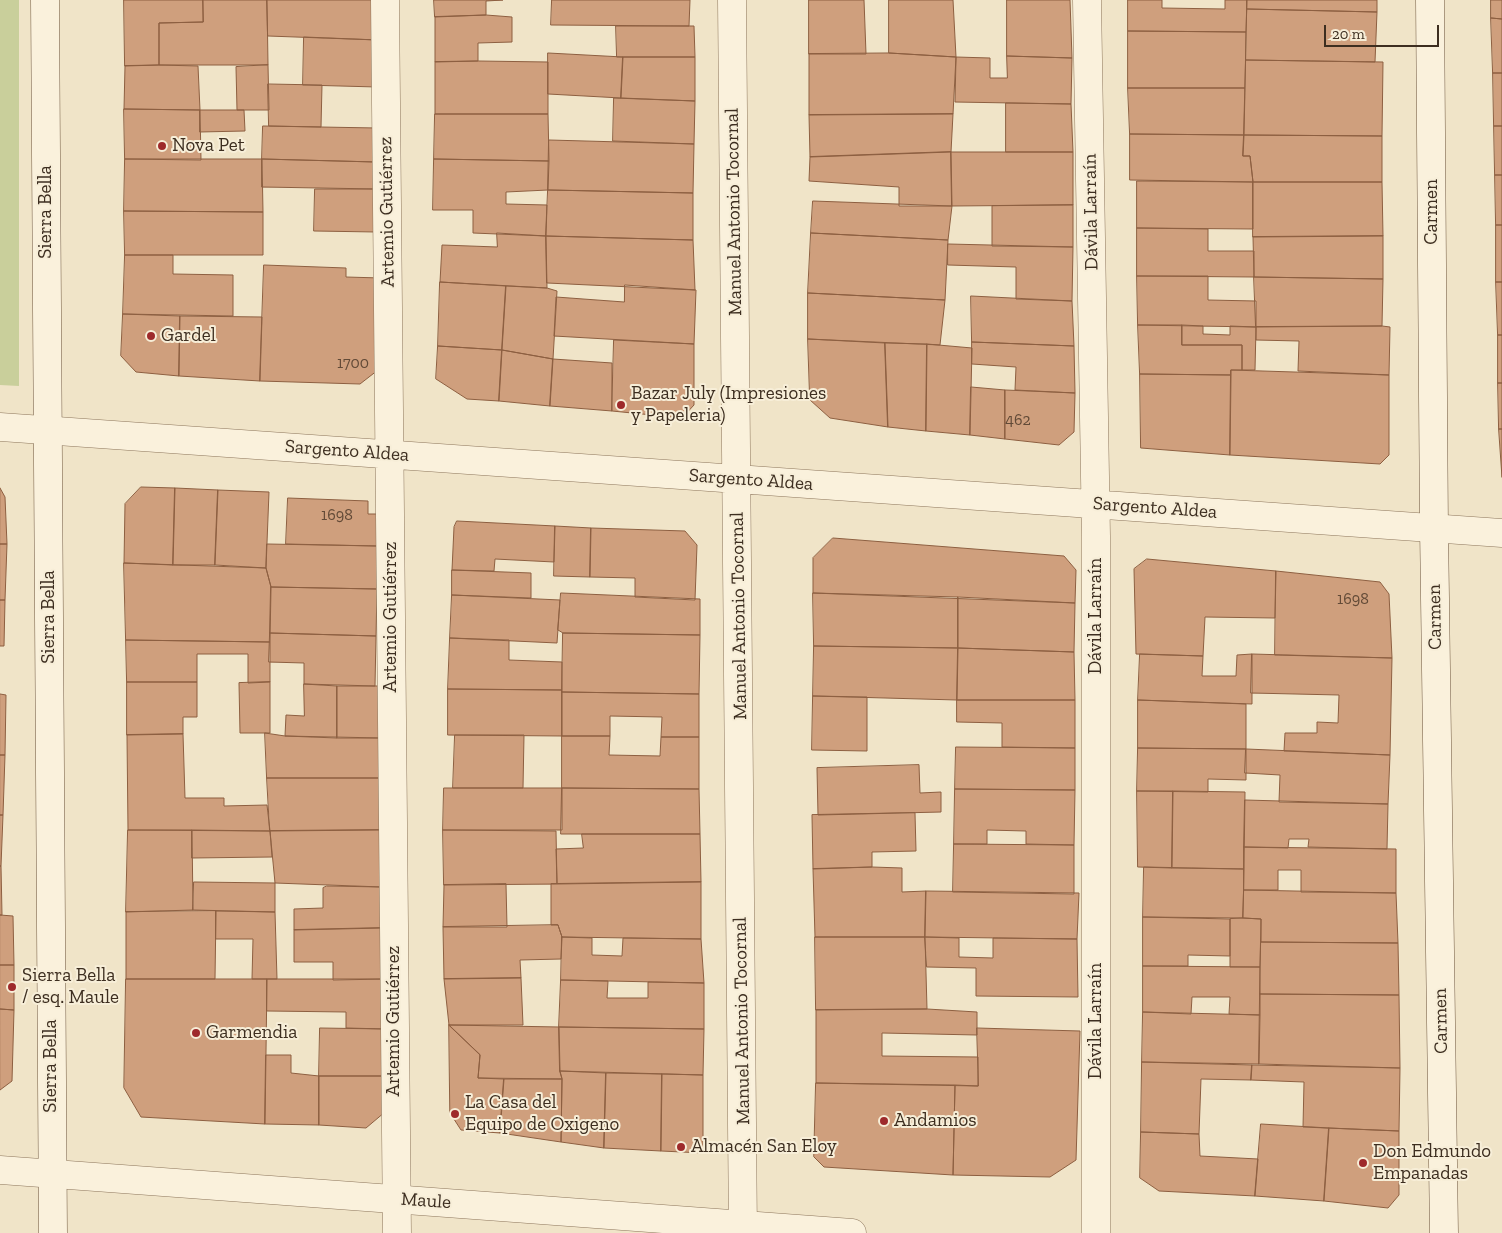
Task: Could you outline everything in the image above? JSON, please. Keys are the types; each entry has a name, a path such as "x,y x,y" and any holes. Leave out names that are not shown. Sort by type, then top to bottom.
{"street":[{"name":"Sierra Bella","path":"45,0 53,1233"},
{"name":"Artemio Gutiérrez","path":"385,0 397,1233"},
{"name":"Manuel Antonio Tocornal","path":"732,0 743,1229"},
{"name":"Dávila Larraín","path":"1087,0 1096,504 1096,1233"},
{"name":"Carmen","path":"1430,0 1434,528 1444,1233"},
{"name":"Sargento Aldea","path":"0,427 1502,533"},
{"name":"Maule","path":"0,1170 396,1199 743,1229 852,1233"}],"green space":[{"path":"0,0 19,0 19,386 0,385"}],"building":[{"path":"124,0 203,0 203,22 159,23 159,65 125,66"},
{"path":"203,0 267,0 268,65 159,65 159,23 203,22"},
{"path":"267,0 376,0 378,40 268,36"},
{"path":"434,0 503,0 486,1 486,15 435,17"},
{"path":"552,0 690,0 689,26 551,25"},
{"path":"809,0 864,0 866,54 809,54"},
{"path":"889,0 953,0 956,57 889,53"},
{"path":"1007,0 1070,0 1072,58 1007,56"},
{"path":"1128,0 1162,0 1162,8 1225,9 1225,0 1247,0 1246,32 1128,31"},
{"path":"1247,0 1377,0 1377,12 1247,9"},
{"path":"1491,0 1502,0 1502,19 1491,18"},
{"path":"1247,9 1377,12 1375,62 1246,60"},
{"path":"486,15 512,17 512,42 478,43 478,61 435,62 435,17"},
{"path":"1491,18 1502,19 1502,73 1493,73"},
{"path":"616,26 694,26 695,57 617,57"},
{"path":"1128,31 1246,32 1245,88 1128,88"},
{"path":"304,37 378,40 377,87 303,85"},
{"path":"548,53 623,57 621,98 548,94"},
{"path":"889,53 956,57 953,114 809,115 809,54"},
{"path":"1007,56 1072,58 1071,104 955,102 956,57 990,58 990,78 1007,78"},
{"path":"623,57 695,57 695,101 621,98"},
{"path":"1246,60 1383,62 1382,136 1244,135"},
{"path":"435,62 548,62 548,114 435,114"},
{"path":"268,65 269,110 237,110 236,67"},
{"path":"125,66 198,66 200,110 124,109"},
{"path":"1493,73 1502,73 1502,126 1494,126"},
{"path":"268,84 322,85 321,127 269,126"},
{"path":"1128,88 1245,88 1244,135 1130,134"},
{"path":"614,98 695,101 694,144 613,141"},
{"path":"1006,103 1071,104 1073,152 1006,152"},
{"name":"Nova Pet","path":"124,109 200,110 201,160 125,159"},
{"path":"200,110 244,110 245,131 200,132"},
{"path":"435,114 548,114 549,161 434,159"},
{"path":"953,114 951,152 810,157 809,115"},
{"path":"263,126 377,128 376,162 262,159"},
{"path":"1494,126 1502,126 1502,175 1495,175"},
{"path":"1130,134 1244,135 1243,156 1250,156 1253,182 1130,180"},
{"path":"1244,135 1382,136 1382,182 1253,182 1250,156 1243,156"},
{"path":"549,140 694,144 693,193 548,190"},
{"path":"951,152 952,206 899,206 899,187 809,181 810,157"},
{"path":"951,152 1073,152 1073,205 952,206"},
{"path":"125,159 262,159 263,212 124,211"},
{"path":"262,159 376,162 377,189 262,187"},
{"path":"434,159 549,161 548,190 506,192 506,204 547,205 546,236 473,233 473,210 433,210"},
{"path":"1495,175 1502,175 1502,225 1496,225"},
{"path":"1137,181 1253,182 1253,229 1137,228"},
{"path":"1253,182 1382,182 1383,236 1253,237"},
{"path":"315,189 377,189 376,232 314,231"},
{"path":"548,190 693,193 693,240 546,236"},
{"path":"813,201 952,206 948,240 811,233"},
{"path":"1073,205 1073,247 992,246 992,206"},
{"path":"124,211 263,212 263,255 125,255"},
{"path":"1496,225 1502,225 1502,282 1496,282"},
{"path":"1137,228 1208,229 1208,251 1254,251 1254,277 1137,276"},
{"path":"497,233 546,236 547,288 440,282 442,245 497,247"},
{"path":"811,233 948,240 945,300 808,293"},
{"path":"546,236 693,240 695,290 547,283"},
{"path":"1383,236 1383,279 1254,277 1253,237"},
{"path":"948,244 1073,247 1072,301 1016,299 1016,267 948,265"},
{"path":"125,255 173,255 173,274 233,275 233,316 123,314"},
{"path":"264,265 346,268 346,277 381,278 378,370 360,384 260,381"},
{"path":"1137,276 1208,276 1208,300 1256,301 1256,327 1138,325"},
{"path":"1254,277 1383,279 1382,326 1256,327"},
{"path":"440,282 506,286 502,350 438,346"},
{"path":"1496,282 1502,282 1502,335 1498,335"},
{"path":"625,285 696,290 694,344 554,336 556,297 624,302"},
{"path":"506,286 547,288 557,291 553,359 502,350"},
{"path":"808,293 945,300 940,345 808,339"},
{"path":"971,296 1072,301 1074,346 972,342"},
{"name":"Gardel","path":"123,314 180,316 179,376 136,372 121,356"},
{"path":"180,316 262,317 260,381 179,376"},
{"path":"1138,325 1182,325 1182,345 1242,345 1242,370 1231,370 1231,375 1140,374"},
{"path":"1182,325 1203,326 1203,334 1230,335 1230,326 1256,327 1255,370 1242,370 1242,345 1182,345"},
{"path":"1256,327 1390,327 1389,375 1298,371 1299,341 1256,340"},
{"path":"1498,335 1502,335 1502,383 1498,383"},
{"path":"808,339 885,343 888,427 830,418 810,400"},
{"path":"614,340 694,344 694,405 682,418 612,411"},
{"path":"972,342 1074,346 1075,393 1015,390 1016,367 972,364"},
{"path":"885,343 927,344 926,431 888,427"},
{"path":"927,344 972,348 970,435 926,431"},
{"path":"438,346 502,350 499,401 467,399 436,379"},
{"path":"502,350 553,359 550,406 499,401"},
{"path":"553,359 612,363 612,411 550,406"},
{"path":"1231,370 1389,375 1389,455 1380,464 1230,455"},
{"path":"1140,374 1231,375 1230,455 1141,448"},
{"path":"1498,383 1502,383 1502,429 1499,429"},
{"path":"971,387 1005,390 1005,439 970,435"},
{"path":"1005,390 1075,393 1074,432 1059,445 1005,439"},
{"path":"1499,429 1502,429 1502,477"},
{"path":"141,487 175,488 173,565 124,563 125,504"},
{"path":"0,488 5,497 7,544 0,544"},
{"path":"175,488 218,490 215,565 173,565"},
{"path":"218,490 269,492 266,568 215,565"},
{"path":"288,498 368,501 368,514 378,514 377,546 286,544"},
{"path":"457,521 555,526 554,562 495,559 494,571 452,570 454,527"},
{"path":"555,526 591,528 590,577 554,576"},
{"path":"591,528 685,531 697,545 695,600 635,597 635,578 590,577"},
{"path":"833,538 1064,556 1076,570 1075,603 813,593 813,558"},
{"path":"0,544 7,544 5,600 0,600"},
{"path":"267,544 377,546 377,589 271,587 266,568"},
{"path":"1147,559 1276,571 1275,618 1205,617 1203,656 1136,654 1134,569"},
{"path":"124,563 266,568 271,587 270,642 126,640"},
{"path":"452,570 531,573 531,598 452,595"},
{"path":"1276,571 1380,582 1389,594 1392,658 1275,655"},
{"path":"271,587 377,589 376,636 270,633"},
{"path":"561,593 700,599 700,635 563,633 558,630"},
{"path":"813,593 958,597 958,648 814,646"},
{"path":"452,595 560,600 557,643 450,638"},
{"path":"958,597 1075,603 1074,652 958,648"},
{"path":"0,600 5,600 4,646 0,646"},
{"path":"270,633 376,636 375,686 304,684 304,663 269,662"},
{"path":"563,633 700,635 699,694 562,692"},
{"path":"450,638 509,640 509,660 562,662 562,690 448,689"},
{"path":"126,640 270,642 270,682 248,683 248,654 197,654 197,682 127,682"},
{"path":"814,646 958,648 957,700 813,696"},
{"path":"958,648 1074,652 1075,700 957,700"},
{"path":"1140,654 1203,656 1202,676 1236,676 1237,655 1252,654 1252,704 1138,700"},
{"path":"1252,654 1392,658 1390,755 1284,751 1285,733 1317,733 1317,722 1338,723 1339,695 1251,693"},
{"path":"127,682 197,682 197,717 183,717 183,734 127,735"},
{"path":"270,682 270,733 240,733 239,683"},
{"path":"304,684 337,686 337,738 285,736 286,715 304,716"},
{"path":"337,686 384,686 382,738 337,738"},
{"path":"448,689 562,690 562,736 448,735"},
{"path":"562,692 699,694 699,737 661,737 662,717 610,716 610,736 562,736"},
{"path":"0,694 6,695 5,755 0,755"},
{"path":"813,696 867,697 867,751 812,750"},
{"path":"957,700 1075,700 1075,748 1002,747 1002,723 957,722"},
{"path":"1138,700 1246,704 1246,749 1138,748"},
{"path":"265,733 285,736 382,738 381,778 267,778"},
{"path":"183,734 185,798 224,798 224,806 267,805 270,831 128,830 127,735"},
{"path":"455,735 524,735 523,788 453,788"},
{"path":"562,736 610,736 609,755 660,756 661,737 699,737 699,789 562,788"},
{"path":"956,747 1075,748 1075,790 955,789"},
{"path":"1138,748 1246,749 1246,780 1208,779 1208,792 1137,791"},
{"path":"1246,749 1390,755 1388,804 1279,802 1280,775 1245,773"},
{"path":"0,755 5,755 3,815 0,815"},
{"path":"919,765 920,793 941,792 941,812 818,815 817,768"},
{"path":"267,778 381,778 381,830 270,831"},
{"path":"444,788 562,788 562,830 443,830"},
{"path":"562,788 699,789 700,834 561,834"},
{"path":"955,789 1075,790 1074,845 1026,844 1026,831 987,830 987,844 954,844"},
{"path":"1137,791 1173,791 1172,868 1138,867"},
{"path":"1173,791 1245,792 1244,869 1172,868"},
{"path":"1245,800 1388,804 1387,849 1308,847 1309,839 1289,839 1288,848 1244,847"},
{"path":"915,813 916,851 872,852 872,867 813,869 812,815"},
{"path":"0,815 3,815 1,866 0,866"},
{"path":"128,830 192,830 193,910 126,912"},
{"path":"192,830 270,831 272,857 192,858"},
{"path":"381,830 382,887 275,883 270,831"},
{"path":"443,830 556,831 557,884 444,885"},
{"path":"582,834 700,834 701,882 557,884 556,849 583,848"},
{"path":"954,844 1074,845 1074,894 953,892"},
{"path":"1244,847 1396,849 1396,893 1301,892 1301,870 1278,870 1278,890 1244,890"},
{"path":"1,866 2,915 0,915"},
{"path":"1144,867 1244,869 1243,918 1143,917"},
{"path":"902,868 902,892 926,891 925,937 815,937 813,869"},
{"path":"194,882 275,883 275,912 193,910"},
{"path":"701,882 701,939 562,937 558,925 551,925 551,884"},
{"path":"506,884 507,927 443,927 444,885"},
{"path":"327,886 382,887 383,928 294,930 294,909 323,908 323,888"},
{"path":"1244,890 1396,893 1398,943 1261,942 1261,919 1243,918"},
{"path":"926,891 1079,893 1077,939 925,937"},
{"path":"216,911 215,979 126,979 126,912"},
{"path":"216,911 275,912 277,979 252,979 253,939 216,939"},
{"path":"0,915 13,916 14,965 0,965"},
{"path":"1143,917 1230,919 1230,956 1188,955 1188,966 1143,966"},
{"path":"1230,919 1261,919 1260,967 1230,967"},
{"path":"558,925 562,937 561,959 520,960 521,978 444,979 443,927"},
{"path":"383,928 386,979 333,980 333,962 294,962 294,930"},
{"path":"562,937 592,938 592,955 622,956 623,938 701,939 704,983 561,980"},
{"path":"815,937 925,937 927,1009 816,1010"},
{"path":"925,937 959,938 959,957 993,958 993,938 1077,939 1078,997 976,996 976,968 927,967"},
{"path":"1261,942 1398,943 1399,995 1260,994"},
{"path":"0,965 14,965 14,1010 0,1009"},
{"path":"1143,966 1260,967 1260,1015 1229,1014 1230,997 1192,997 1191,1014 1143,1012"},
{"path":"521,978 523,1025 449,1025 444,979"},
{"name":"Garmendia","path":"126,979 267,979 265,1124 141,1117 124,1088"},
{"path":"267,979 386,979 386,1029 346,1028 346,1012 267,1011"},
{"path":"561,980 608,981 607,998 648,998 648,982 704,983 704,1029 559,1027"},
{"path":"1260,994 1399,995 1400,1068 1259,1064"},
{"path":"0,1009 14,1010 12,1081 0,1090"},
{"path":"927,1009 977,1012 977,1035 882,1033 882,1056 978,1057 978,1086 816,1083 816,1010"},
{"path":"1143,1012 1260,1015 1259,1064 1142,1062"},
{"path":"449,1025 480,1055 478,1078 504,1079 500,1133 461,1130 450,1113"},
{"path":"449,1025 559,1027 560,1071 562,1079 478,1078 480,1055"},
{"path":"559,1027 704,1029 703,1075 560,1071"},
{"path":"320,1028 386,1029 386,1076 319,1076"},
{"path":"977,1028 1080,1031 1076,1160 1050,1177 953,1175 955,1085 978,1086"},
{"path":"266,1055 291,1055 291,1073 319,1076 319,1125 265,1124"},
{"path":"1142,1062 1252,1065 1251,1080 1201,1079 1199,1134 1141,1132"},
{"path":"1252,1065 1400,1068 1399,1131 1303,1127 1304,1082 1251,1080"},
{"path":"560,1071 606,1073 604,1148 561,1142 562,1079"},
{"path":"606,1073 662,1074 661,1151 604,1148"},
{"path":"662,1074 703,1075 703,1153 661,1151"},
{"path":"319,1076 386,1076 385,1112 366,1128 319,1125"},
{"path":"504,1079 562,1079 561,1142 500,1133"},
{"name":"Andamios","path":"816,1083 955,1085 953,1175 824,1167 814,1157"},
{"path":"1261,1124 1329,1128 1324,1201 1255,1196"},
{"name":"Don Edmundo Empanadas","path":"1329,1128 1399,1131 1399,1195 1388,1208 1324,1201"},
{"path":"1141,1132 1199,1134 1200,1156 1258,1159 1255,1196 1159,1191 1140,1178"}],"place":[{"name":"Nova Pet","path":"162,146"},
{"name":"Gardel","path":"151,336"},
{"name":"Bazar July (Impresiones y Papeleria)","path":"621,405"},
{"name":"Sierra Bella / esq. Maule","path":"12,987"},
{"name":"Garmendia","path":"196,1033"},
{"name":"La Casa del Equipo de Oxigeno","path":"455,1114"},
{"name":"Andamios","path":"884,1121"},
{"name":"Almacén San Eloy","path":"681,1147"},
{"name":"Don Edmundo Empanadas","path":"1363,1163"}]}
